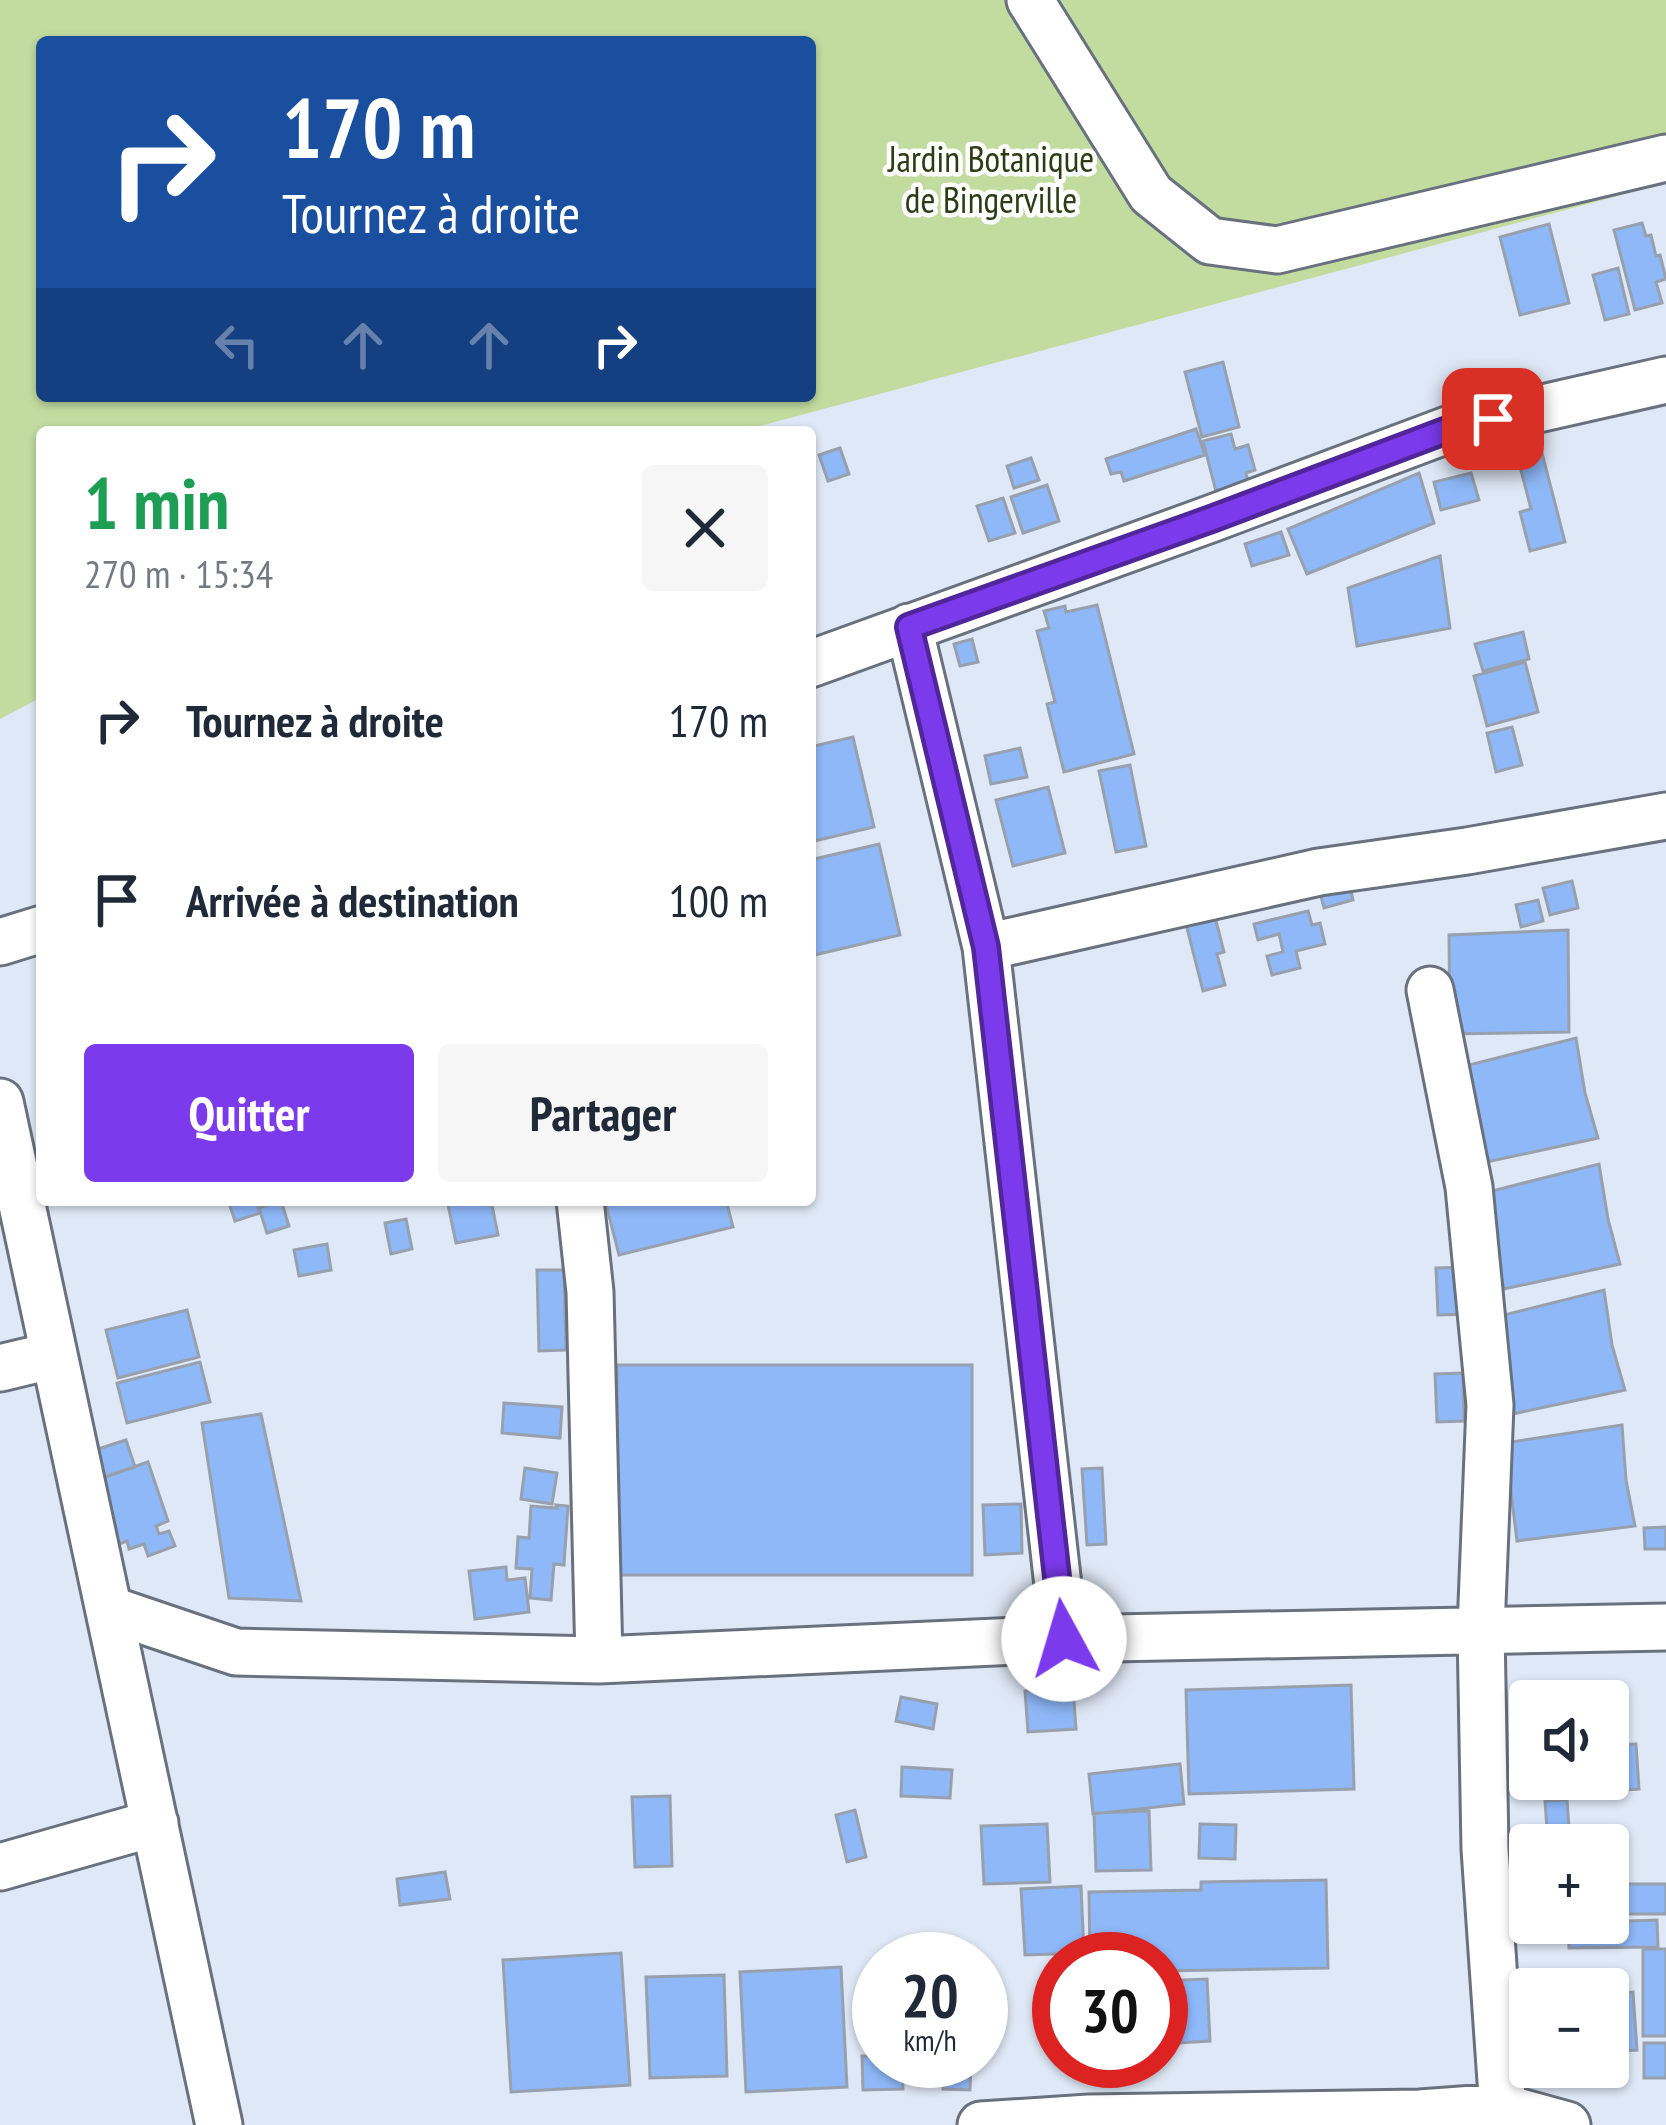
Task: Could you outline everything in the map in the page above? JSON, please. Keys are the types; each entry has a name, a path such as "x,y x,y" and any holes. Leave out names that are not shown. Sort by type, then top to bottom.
{"street":[{"path":"1030,0 1151,194 1210,241 1277,250 1666,158"},
{"path":"816,662 1450,429 1666,380"},
{"path":"909,627 986,947 1064,1639"},
{"path":"986,947 1319,872 1666,816"},
{"path":"0,943 36,931"},
{"path":"1430,990 1469,1186 1490,1405 1481,1629 1485,1849 1503,2116"},
{"path":"0,1102 219,2125"},
{"path":"581,1206 590,1292 599,1660"},
{"path":"0,1368 54,1355"},
{"path":"109,1609 236,1652 599,1660 1064,1639 1666,1627"},
{"path":"0,1867 155,1823"},
{"path":"981,2125 1420,2113 1503,2116 1567,2125"}],"green space":[{"name":"Jardin Botanique de Bingerville","path":"0,0 1666,0 1666,183 760,426 36,426 36,700 0,719"}],"building":[{"path":"1642,223 1656,256 1660,255 1666,279 1656,282 1662,303 1635,310 1614,230"},
{"path":"1549,224 1569,303 1520,315 1500,237"},
{"path":"1618,268 1629,314 1605,320 1593,275"},
{"path":"1223,362 1239,427 1202,437 1185,372"},
{"path":"1196,429 1205,455 1124,481 1121,472 1111,474 1106,459"},
{"path":"1231,434 1235,449 1248,445 1255,470 1246,473 1251,495 1219,503 1203,441"},
{"path":"840,448 849,474 828,481 819,455"},
{"path":"1541,449 1565,542 1530,551 1520,512 1531,509 1517,455"},
{"path":"1031,458 1039,480 1014,488 1007,466"},
{"path":"1419,473 1434,523 1307,574 1288,529"},
{"path":"1471,473 1479,500 1441,510 1434,482"},
{"path":"1047,485 1059,521 1023,533 1011,497"},
{"path":"1003,498 1015,533 989,541 977,506"},
{"path":"1281,532 1289,555 1252,566 1245,544"},
{"path":"1440,556 1450,628 1357,646 1348,588"},
{"path":"1097,605 1134,754 1064,772 1047,704 1055,702 1037,631 1049,628 1044,611"},
{"path":"1523,632 1529,659 1483,671 1475,644"},
{"path":"972,639 978,662 960,666 954,644"},
{"path":"1525,662 1538,712 1487,726 1474,676"},
{"path":"1512,727 1522,765 1496,772 1487,733"},
{"path":"853,737 874,827 816,841 816,746"},
{"path":"1020,748 1027,777 991,784 985,756"},
{"path":"1130,765 1146,846 1116,852 1099,771"},
{"path":"1048,787 1065,853 1013,866 996,800"},
{"path":"879,844 900,935 816,955 816,859"},
{"path":"1348,878 1353,900 1324,908 1318,885"},
{"path":"1572,881 1578,908 1550,915 1543,888"},
{"path":"1538,900 1543,921 1521,927 1516,905"},
{"path":"1213,909 1224,952 1217,954 1225,985 1203,991 1184,916"},
{"path":"1308,911 1312,925 1320,923 1325,944 1296,951 1300,968 1272,975 1267,956 1283,952 1279,934 1258,940 1254,924"},
{"path":"1568,930 1569,1032 1450,1034 1449,935"},
{"path":"1576,1038 1598,1138 1482,1163 1461,1067"},
{"path":"1599,1164 1620,1264 1504,1289 1484,1193"},
{"path":"230,1206 258,1206 260,1213 235,1221"},
{"path":"283,1206 289,1226 267,1233 259,1208"},
{"path":"448,1206 492,1206 498,1235 456,1243"},
{"path":"607,1206 728,1206 733,1227 619,1255"},
{"path":"406,1219 412,1249 391,1254 385,1223"},
{"path":"327,1244 331,1270 299,1276 294,1250"},
{"path":"1475,1267 1476,1314 1438,1315 1436,1268"},
{"path":"537,1270 564,1270 566,1350 539,1351"},
{"path":"1604,1290 1625,1390 1508,1415 1488,1319"},
{"path":"187,1310 199,1357 118,1378 106,1330"},
{"path":"200,1362 210,1402 127,1423 117,1383"},
{"path":"617,1365 972,1365 972,1575 617,1575"},
{"path":"1463,1373 1464,1421 1437,1422 1435,1374"},
{"path":"504,1403 562,1407 560,1438 502,1433"},
{"path":"261,1414 301,1601 229,1598 202,1423"},
{"path":"1622,1425 1635,1526 1517,1541 1505,1443"},
{"path":"126,1440 135,1467 90,1482 96,1443 98,1449"},
{"path":"148,1462 168,1521 156,1526 159,1534 169,1531 175,1546 148,1556 144,1544 129,1549 127,1541 116,1545 90,1482"},
{"path":"525,1468 557,1473 552,1504 521,1499"},
{"path":"1102,1468 1106,1544 1087,1545 1082,1469"},
{"path":"1021,1504 1022,1553 985,1555 983,1505"},
{"path":"531,1506 568,1506 564,1565 554,1564 551,1600 530,1598 532,1569 516,1568 518,1537 529,1538"},
{"path":"1666,1527 1666,1549 1645,1549 1644,1528"},
{"path":"506,1567 507,1580 525,1578 529,1612 475,1619 469,1571"},
{"path":"1351,1685 1354,1789 1189,1794 1186,1690"},
{"path":"1073,1687 1076,1729 1028,1732 1025,1691"},
{"path":"901,1697 937,1704 933,1729 896,1721"},
{"path":"1629,1744 1636,1744 1639,1789 1629,1790"},
{"path":"1180,1764 1184,1804 1093,1814 1089,1774"},
{"path":"902,1767 952,1770 950,1798 901,1796"},
{"path":"670,1796 672,1866 635,1867 632,1797"},
{"path":"1567,1800 1569,1824 1547,1824 1545,1801"},
{"path":"855,1810 866,1857 847,1862 836,1815"},
{"path":"1149,1811 1151,1870 1096,1871 1094,1813"},
{"path":"1047,1824 1050,1882 984,1884 981,1826"},
{"path":"1200,1824 1236,1825 1235,1859 1199,1858"},
{"path":"445,1872 450,1899 400,1905 397,1879"},
{"path":"1326,1880 1328,1968 1188,1971 1188,1932 1090,1932 1089,1892 1201,1890 1201,1882"},
{"path":"1629,1884 1666,1884 1666,1914 1629,1914"},
{"path":"1081,1886 1083,1932 1032,1932 1032,1955 1025,1955 1021,1889"},
{"path":"1657,1920 1658,1947 1569,1948 1569,1944 1629,1944 1629,1921"},
{"path":"1643,1949 1666,1949 1666,2036 1643,2036"},
{"path":"621,1953 630,2085 511,2092 503,1960"},
{"path":"841,1967 847,2087 746,2092 740,1972"},
{"path":"724,1975 727,2076 650,2078 646,1977"},
{"path":"1207,1979 1210,2041 1188,2042 1188,1980"},
{"path":"1629,1992 1633,1992 1637,2050 1629,2051"},
{"path":"1644,2043 1666,2043 1666,2078 1644,2078"}],"route":[{"path":"1064,1639 986,947 909,627 1450,429 1493,419"}]}
